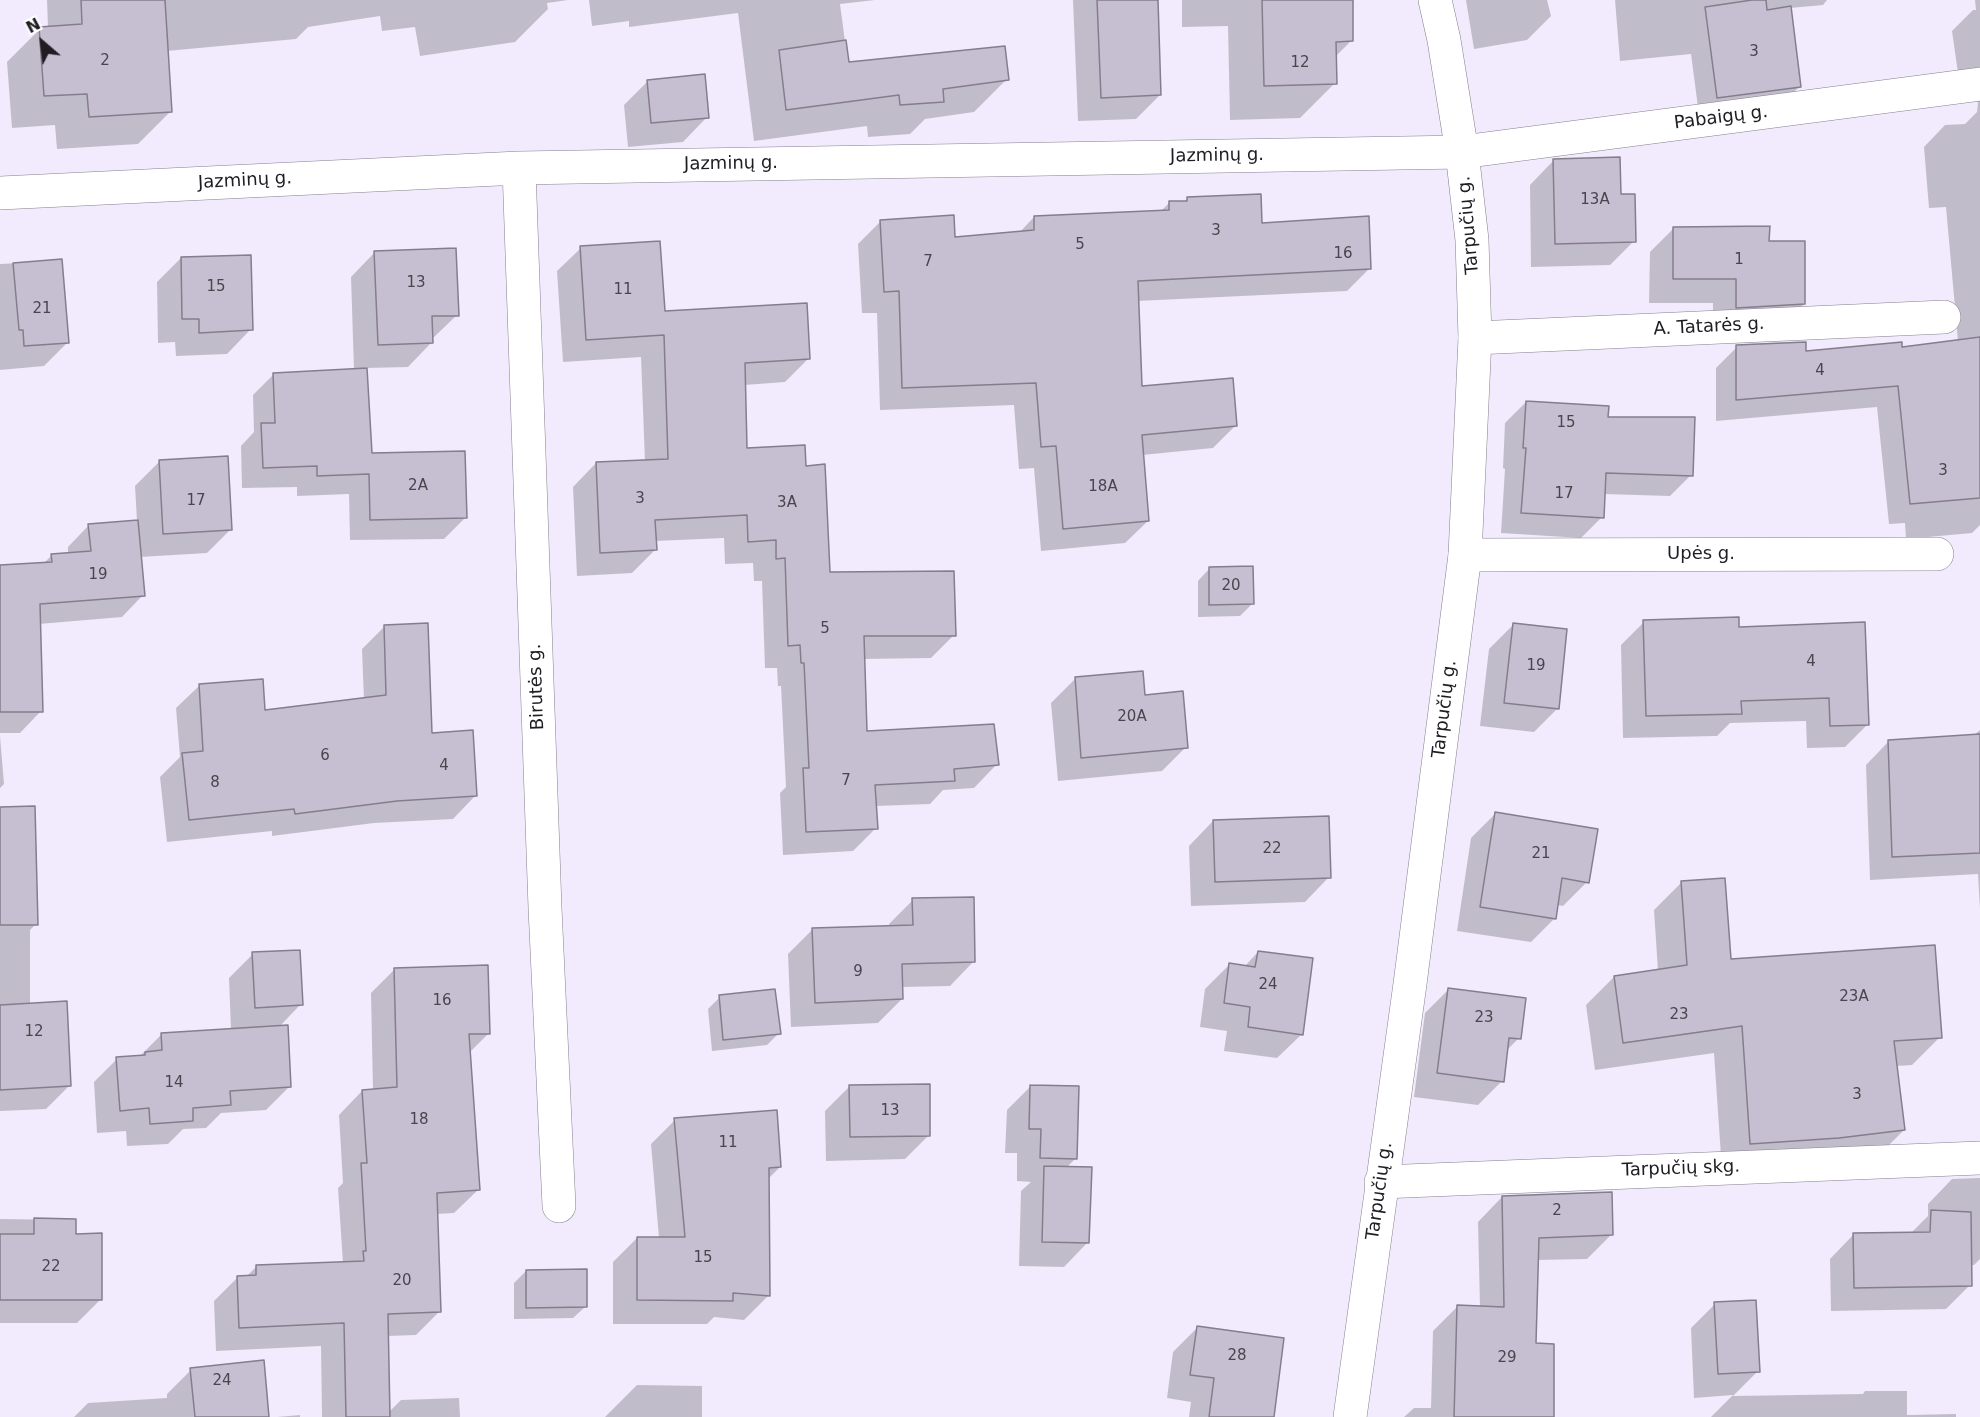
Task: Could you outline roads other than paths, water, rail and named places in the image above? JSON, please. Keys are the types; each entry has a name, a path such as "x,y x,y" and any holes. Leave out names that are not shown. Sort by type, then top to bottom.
{"street":[{"name":"Tarpučių g.","path":"1350,1417 1410,984 1464,555 1475,338 1472,240 1462,152 1444,40 1435,0"},
{"name":"Pabaigų g.","path":"1462,152 1980,84"},
{"name":"Jazminų g.","path":"0,193 519,168 1462,152"},
{"name":"Birutės g.","path":"519,168 545,908 559,1206"},
{"name":"A. Tatarės g.","path":"1475,338 1944,317"},
{"name":"Upės g.","path":"1464,555 1937,554"},
{"name":"Tarpučių skg.","path":"1381,1182 1980,1158"}]}
